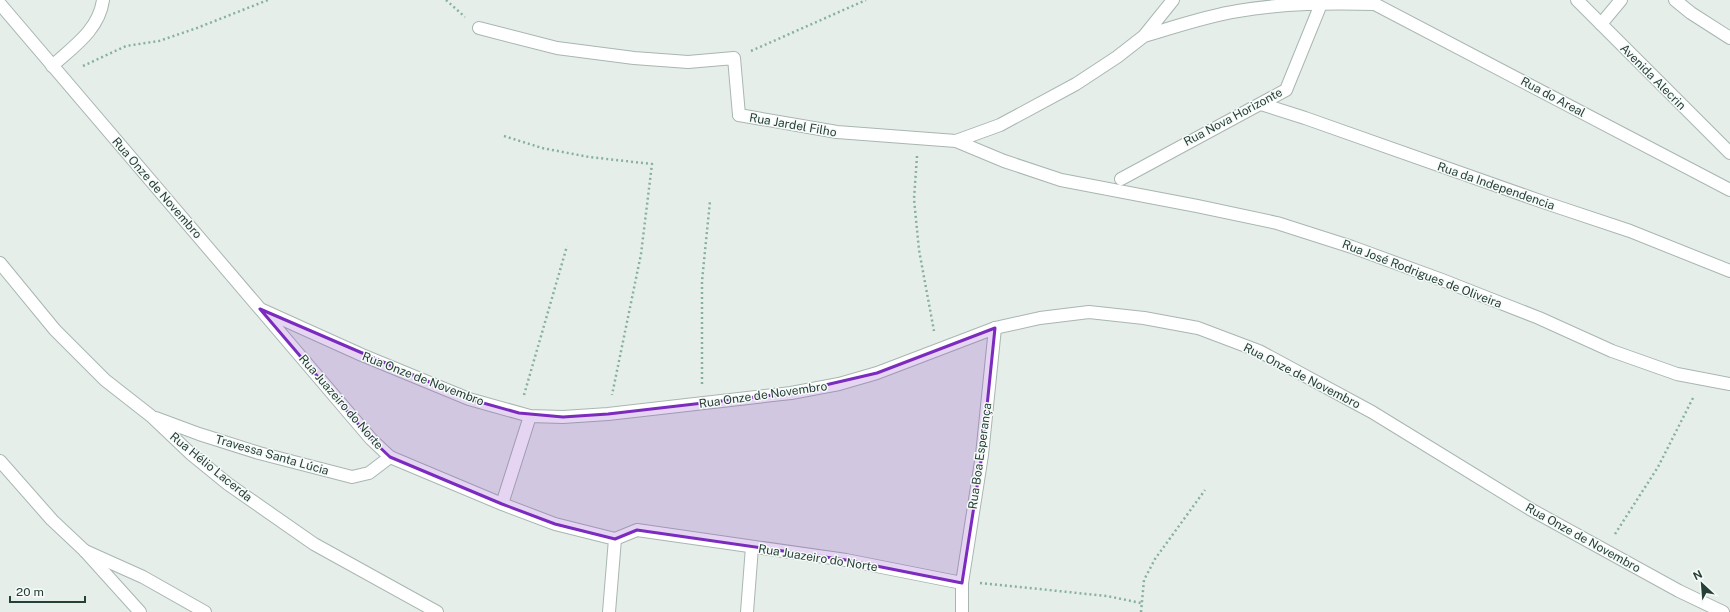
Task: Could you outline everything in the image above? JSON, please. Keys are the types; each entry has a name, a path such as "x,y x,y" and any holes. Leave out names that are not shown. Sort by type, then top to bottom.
{"street":[{"path":"52,66 89,32 101,11 103,0"},
{"path":"956,141 1000,125 1082,80 1144,36 1173,0"},
{"name":"Avenida Alecrin","path":"1577,0 1730,153"},
{"path":"1601,24 1622,0"},
{"path":"1675,0 1690,13 1730,38"},
{"path":"1144,36 1202,19 1238,11 1272,6 1372,2"},
{"name":"Rua do Areal","path":"1372,2 1730,190"},
{"name":"Rua Onze de Novembro","path":"0,4 260,309 362,356 462,396 524,414 563,417 608,414 791,393 839,384 877,373 995,328 1040,318 1089,312 1144,318 1198,328 1259,352 1372,412 1530,509 1604,551 1679,591 1723,612"},
{"name":"Rua Nova Horizonte","path":"1121,179 1286,90 1321,4"},
{"path":"479,28 557,48 634,58 688,62 734,58"},
{"name":"Rua Jardel Filho","path":"734,58 739,115 837,132 918,140 956,141 1004,161 1062,180 1106,188"},
{"name":"Rua da Independencia","path":"1261,104 1305,118 1521,195 1630,231 1730,271"},
{"name":"Rua José Rodrigues de Oliveira","path":"1106,188 1277,223 1352,247 1442,280 1539,318 1612,351 1677,374 1730,384"},
{"name":"Rua Hélio Lacerda","path":"0,263 55,330 105,380 151,416 190,453 228,484 314,544 437,612"},
{"name":"Rua Juazeiro do Norte","path":"260,309 371,439 390,457 502,504 555,524 615,539 637,530 846,560 962,583"},
{"name":"Rua Boa Esperança","path":"962,612 962,583 982,456 995,328"},
{"path":"502,504 524,414"},
{"name":"Travessa Santa Lúcia","path":"151,416 199,434 259,453 352,477 369,473 390,457"},
{"path":"0,461 52,520 85,551 140,612"},
{"path":"609,612 615,539"},
{"path":"747,612 752,547"},
{"path":"85,551 143,577 205,612"}],"path":[{"path":"61,76 126,46 159,41 197,28 268,0"},
{"path":"446,0 459,13 479,28"},
{"path":"734,58 866,0"},
{"path":"504,136 542,148 589,157 652,164 641,254 608,414"},
{"path":"918,140 914,199 919,250 937,350"},
{"path":"702,403 702,280 710,201"},
{"path":"524,414 567,246"},
{"path":"1604,551 1658,467 1678,430 1702,379"},
{"path":"1141,612 1144,580 1155,559 1205,490"},
{"path":"962,583 976,582 1091,595 1141,603"}],"highlighted area":[{"path":"260,309 469,399 519,413 563,417 608,414 791,393 877,373 995,328 982,455 962,583 846,560 637,530 615,539 555,524 502,504 390,457 371,439"}]}
